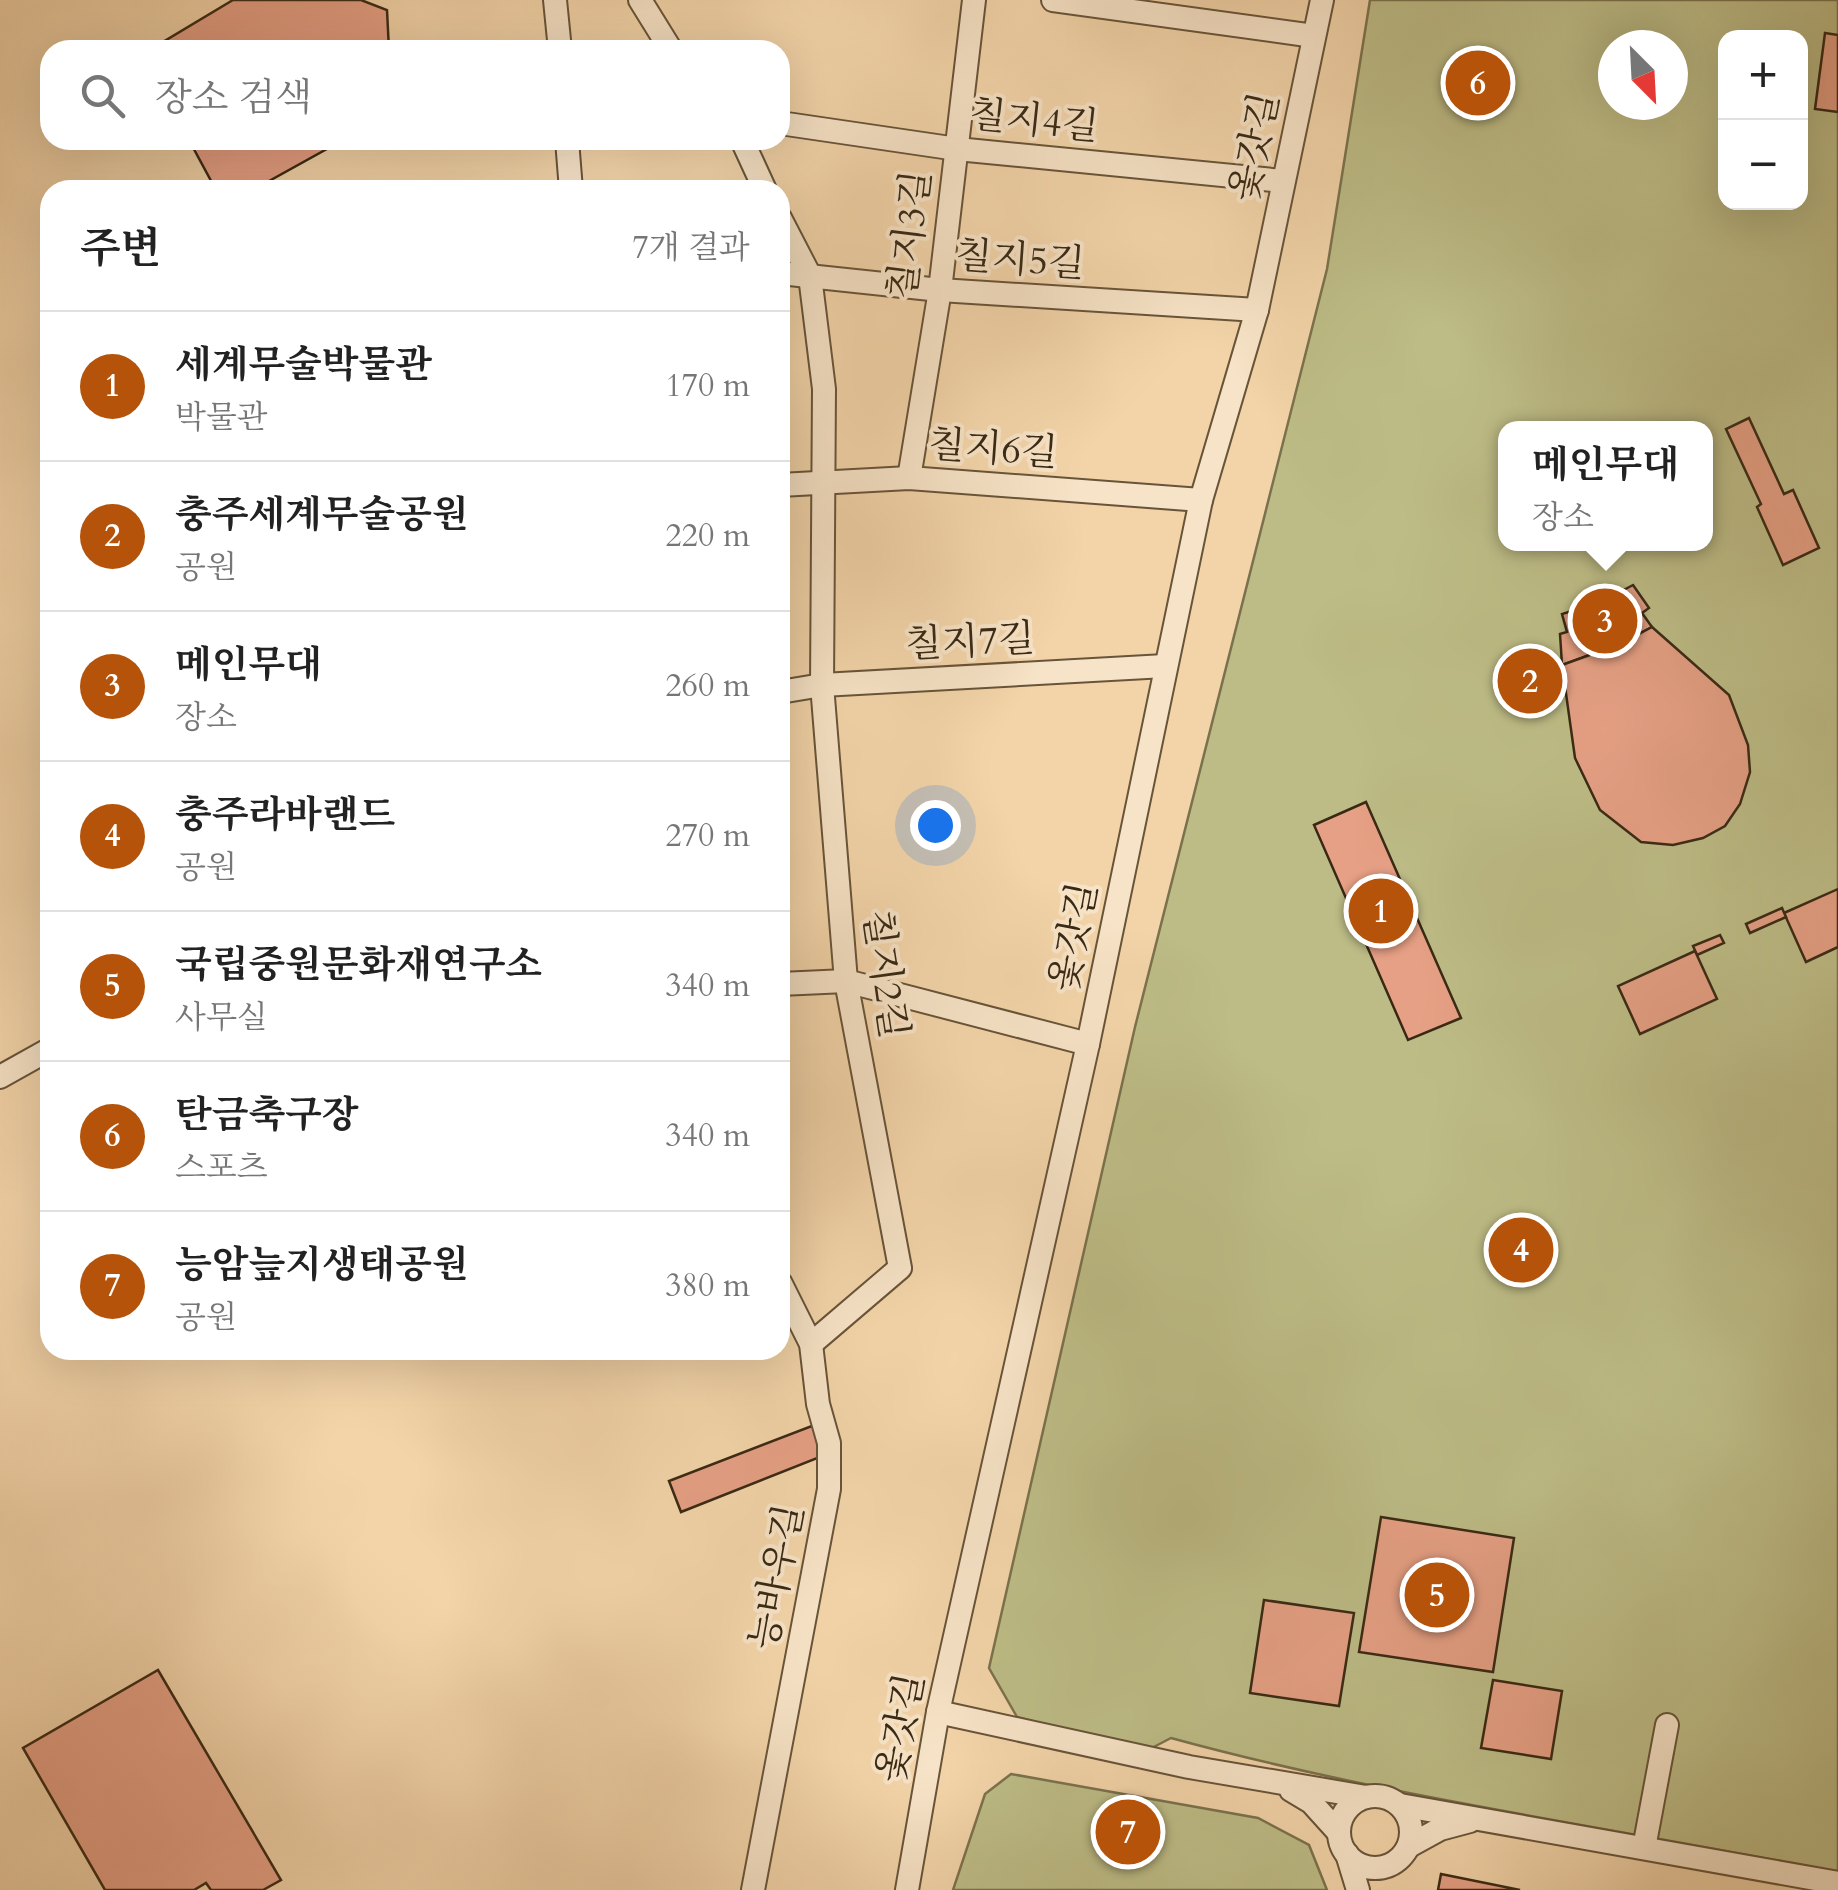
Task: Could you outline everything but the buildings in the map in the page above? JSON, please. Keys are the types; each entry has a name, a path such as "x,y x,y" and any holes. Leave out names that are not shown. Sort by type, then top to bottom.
{"street":[{"path":"555,0 559,40"},
{"path":"640,0 665,40"},
{"name":"칠지3길","path":"909,478 940,290 974,0"},
{"path":"1053,0 1314,36"},
{"name":"옻갓길","path":"907,1890 938,1712 1088,1044 1200,500 1257,310 1322,0"},
{"name":"칠지4길","path":"790,124 957,149 1283,182"},
{"path":"568,150 570,180"},
{"path":"747,150 760,180"},
{"name":"칠지2길","path":"790,237 810,276 824,389 822,685 846,981 900,1268 811,1344"},
{"name":"칠지5길","path":"790,274 940,290 1257,310"},
{"name":"칠지6길","path":"790,485 909,478 1200,500"},
{"name":"칠지7길","path":"790,690 822,685 1165,666"},
{"path":"790,984 846,981 1088,1044"},
{"path":"0,1077 40,1055"},
{"name":"능바우길","path":"753,1890 830,1489 829,1443 818,1404 811,1344 790,1302"},
{"path":"938,1712 1259,1780 1384,1797 1400,1806 1838,1883"},
{"path":"1644,1848 1667,1725"},
{"path":"1259,1780 1296,1792 1310,1802 1362,1865 1388,1866"},
{"path":"1358,1890 1343,1843 1349,1808 1366,1797"},
{"path":"1400,1806 1411,1824 1409,1846"},
{"path":"1371,1890 1409,1846 1455,1824 1484,1820"}],"shaded area":[{"path":"1370,0 1838,0 1838,1872 1420,1795 1171,1738 1146,1751 1017,1717 989,1668 1135,1027 1327,269"},
{"path":"1011,1774 1258,1818 1309,1845 1327,1890 953,1890 985,1794"}],"place":[{"name":"탄금축구장","path":"1478,83"},
{"name":"메인무대","path":"1605,621"},
{"name":"충주세계무술공원","path":"1530,681"},
{"name":"세계무술박물관","path":"1381,911"},
{"name":"충주라바랜드","path":"1521,1250"},
{"name":"국립중원문화재연구소","path":"1437,1595"},
{"name":"능암늪지생태공원","path":"1128,1832"}]}
